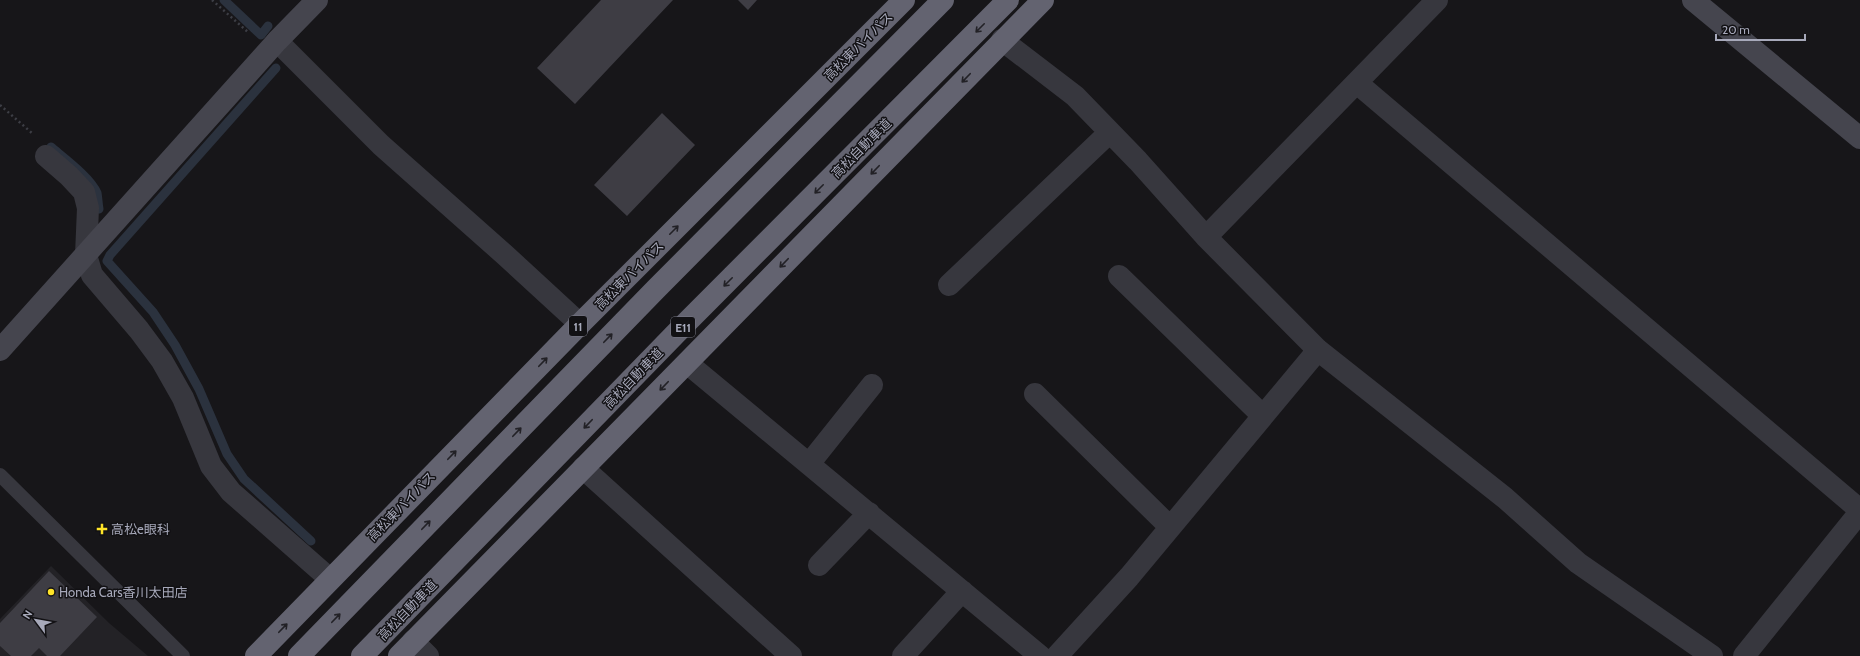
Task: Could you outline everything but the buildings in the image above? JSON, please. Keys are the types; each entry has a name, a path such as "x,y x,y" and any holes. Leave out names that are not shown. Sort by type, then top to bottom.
{"highway":[{"name":"高松東バイパス","path":"256,656 580,324 904,0"},
{"path":"299,656 656,289 943,0"},
{"name":"高松自動車道","path":"362,656 682,328 1008,0"},
{"path":"413,651 584,468 1042,0"}],"street":[{"path":"0,350 273,46 317,0"},
{"path":"1206,237 1437,0"},
{"path":"1693,0 1860,138"},
{"path":"1002,40 1075,96 1138,161 1206,237 1318,350 1492,488 1578,563 1712,656"},
{"path":"273,46 580,324"},
{"path":"1357,83 1860,511 1744,656"},
{"path":"949,285 1110,132"},
{"path":"46,156 69,176 84,192 88,208 86,255 92,275 139,330 162,361 182,398 212,466 231,492 330,579"},
{"path":"1119,276 1263,416"},
{"path":"1057,656 1129,577 1318,350"},
{"path":"687,363 1040,656"},
{"path":"809,464 872,385"},
{"path":"1035,394 1170,527"},
{"path":"584,468 791,656"},
{"path":"819,565 869,513"},
{"path":"903,656 962,591"}],"lane":[{"path":"0,475 182,656"}],"path":[{"path":"212,0 273,46"},
{"path":"0,105 41,140 46,156"}],"shaded area":[{"name":"Honda Cars香川太田店","path":"51,566 109,623 148,656 0,656 0,619"}],"waterway":[{"path":"224,0 261,35 268,26"},
{"path":"276,68 110,255 107,261 153,312 175,345 199,389 227,454 244,479 311,541"},
{"path":"51,147 77,168 94,187 97,193 99,209"}],"place":[{"name":"高松e眼科","path":"102,529"},
{"name":"Honda Cars香川太田店","path":"51,592"}]}
